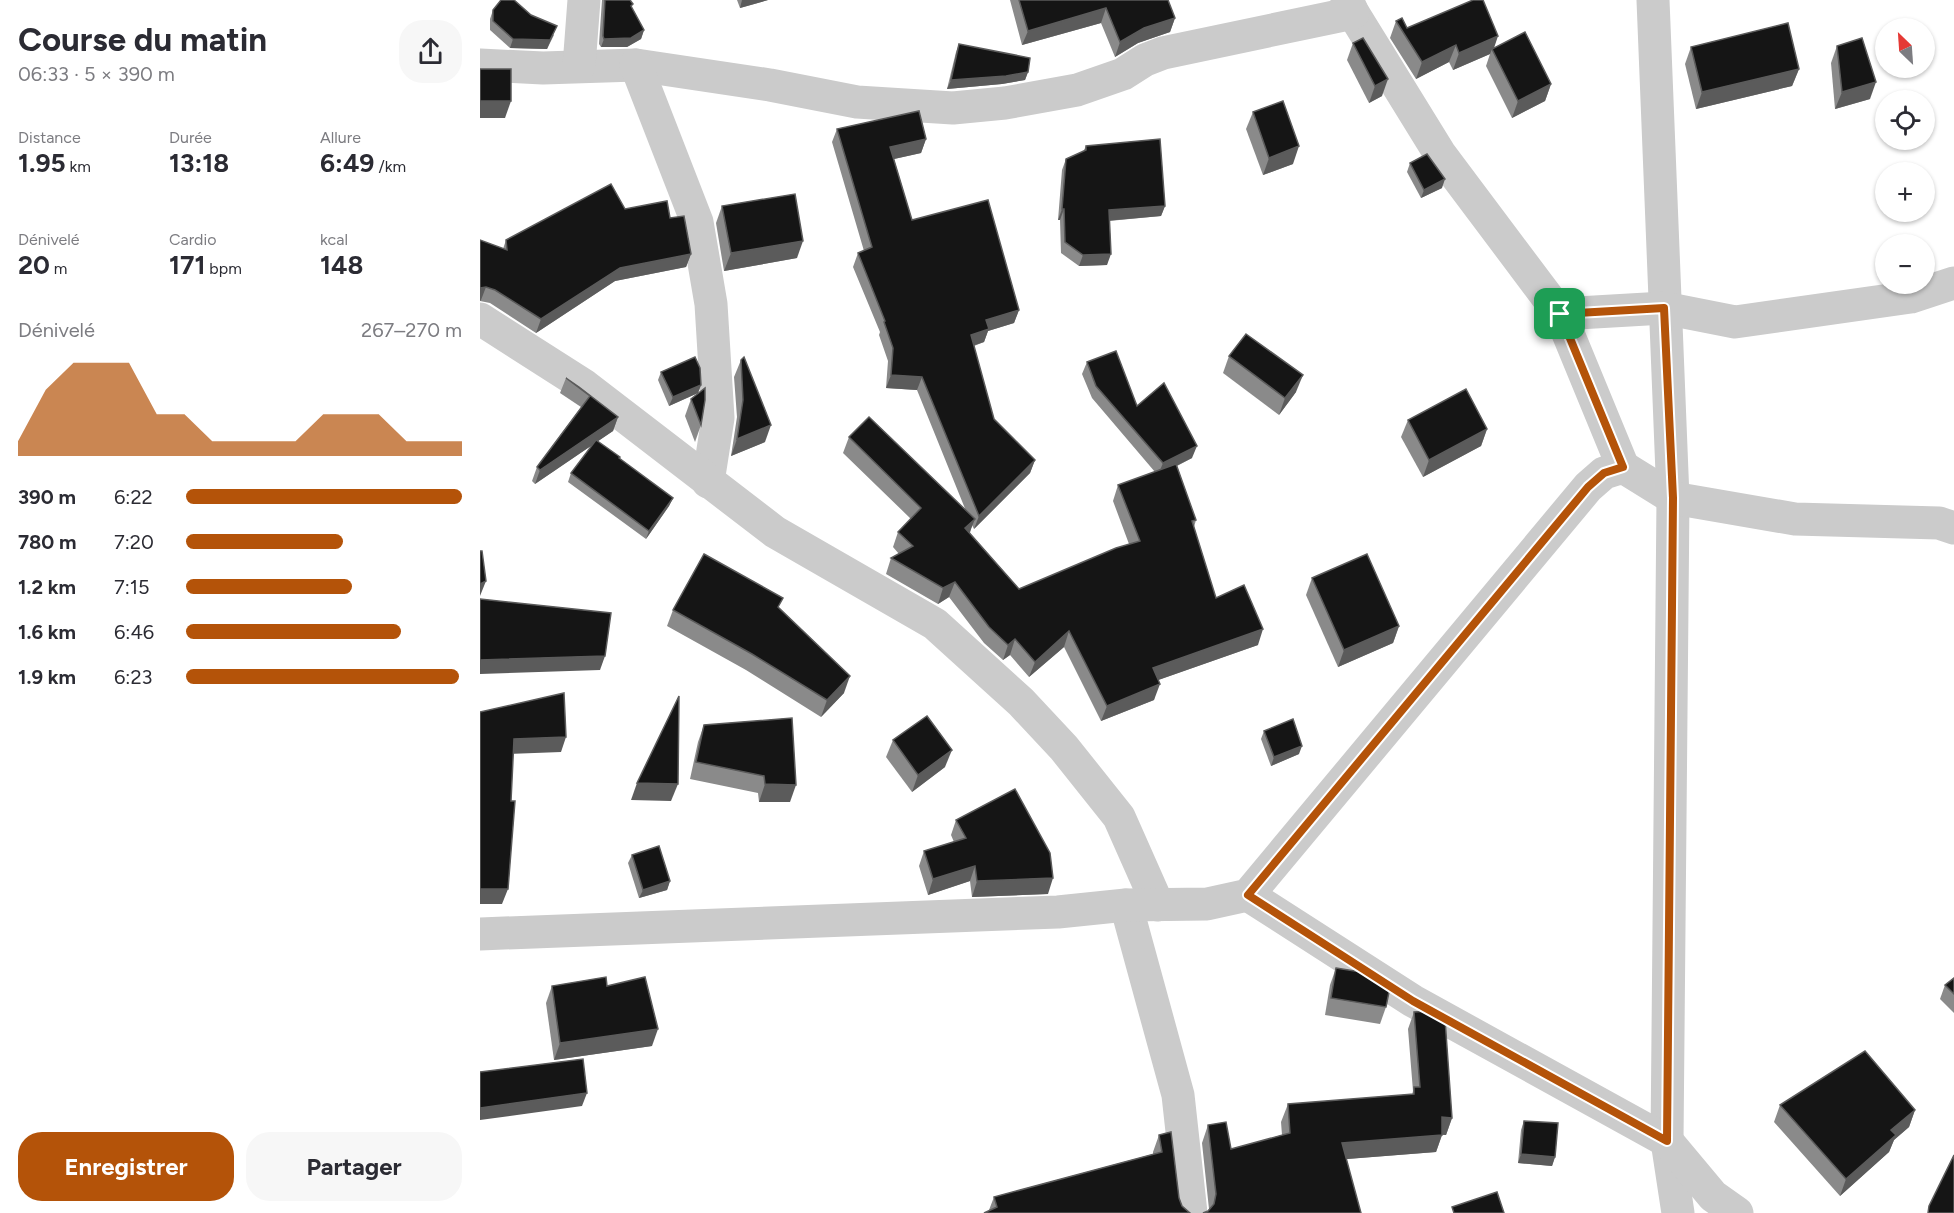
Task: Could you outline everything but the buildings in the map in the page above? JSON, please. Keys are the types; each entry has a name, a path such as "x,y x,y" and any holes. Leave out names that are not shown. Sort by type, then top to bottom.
{"street":[{"path":"579,66 584,0"},
{"path":"1653,0 1673,498 1667,1141 1678,1213"},
{"path":"480,65 543,68 636,65 770,84 857,102 953,108 1005,103 1077,90 1123,74 1145,60 1164,53 1350,7 1440,154 1560,314 1623,467 1673,498 1795,519 1939,524 1954,528"},
{"path":"636,65 697,222 711,304 718,418 708,482"},
{"path":"1560,314 1664,308 1735,322 1911,297 1954,283"},
{"path":"480,319 585,386 775,532 935,624 1021,702 1064,748 1119,817 1158,905"},
{"path":"480,934 1058,912 1126,905 1207,904 1248,895 1588,487 1604,473 1623,467"},
{"path":"1248,895 1413,1001 1667,1141 1713,1196 1737,1213"},
{"path":"1126,905 1178,1095 1191,1213"}],"route":[{"path":"1664,308 1673,498 1667,1141 1413,1001 1248,895 1588,487 1604,473 1623,467 1560,314 1664,308"}]}
